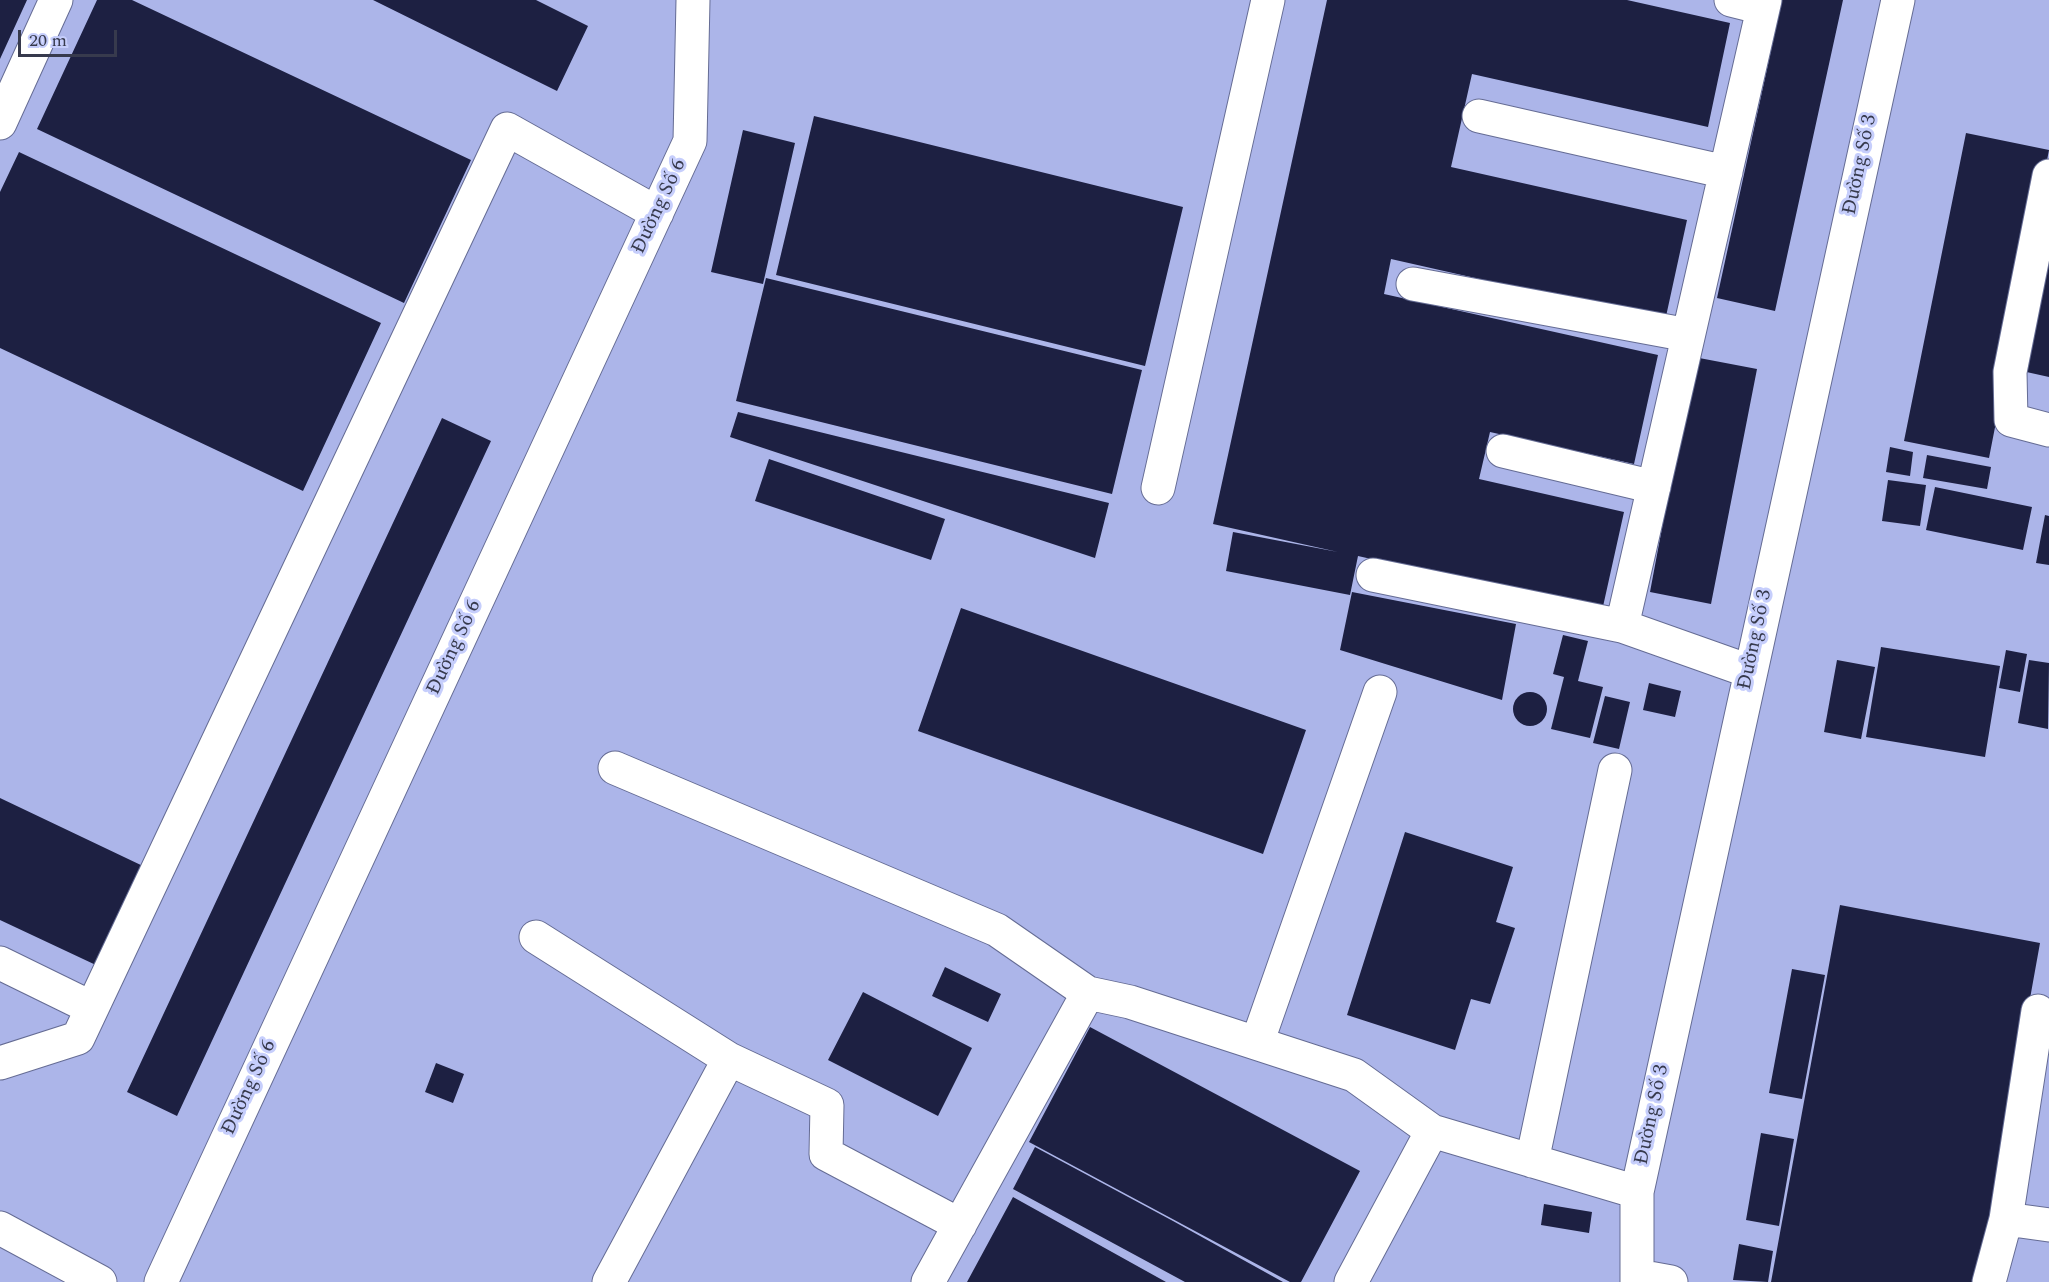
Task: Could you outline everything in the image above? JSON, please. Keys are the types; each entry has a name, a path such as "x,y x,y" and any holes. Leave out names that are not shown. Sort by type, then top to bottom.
{"street":[{"path":"0,123 56,0"},
{"name":"Đường Số 6","path":"160,1282 690,141 693,0"},
{"path":"1158,488 1268,0"},
{"path":"1622,626 1764,4 1731,0"},
{"name":"Đường Số 3","path":"1637,1279 1636,1192 1898,0"},
{"path":"1479,116 1726,172"},
{"path":"0,1063 78,1038 507,129 657,213"},
{"path":"2049,176 2010,372 2011,420 2049,430"},
{"path":"1413,284 1688,335"},
{"path":"1503,451 1653,487"},
{"path":"1373,575 1622,626 1749,671"},
{"path":"1257,1043 1380,692"},
{"path":"615,768 997,930 1088,993 1130,1002 1354,1075 1432,1131 1636,1192"},
{"path":"1532,1161 1615,770"},
{"path":"536,937 729,1059 827,1105 826,1154 960,1225"},
{"path":"0,963 92,1008"},
{"path":"928,1282 1088,993"},
{"path":"1989,1282 2006,1219 2038,1011"},
{"path":"609,1282 729,1059"},
{"path":"1351,1282 1432,1131"},
{"path":"2006,1219 2049,1225"},
{"path":"0,1228 100,1282"},
{"path":"1637,1279 1671,1282"}],"shaded area":[{"path":"0,0 2049,0 2049,1282 0,1282"}],"building":[{"path":"0,0 27,0 0,59"},
{"path":"97,0 132,0 471,160 404,303 37,129"},
{"path":"373,0 536,0 588,26 557,91"},
{"path":"1327,0 1627,0 1730,23 1708,127 1472,74 1451,167 1687,220 1665,321 1391,259 1384,294 1658,355 1634,464 1490,432 1479,479 1624,512 1602,611 1358,556 1350,595 1226,571 1233,532 1338,552 1213,524"},
{"path":"1782,0 1843,0 1775,311 1717,298"},
{"path":"814,116 1183,207 1145,366 776,275"},
{"path":"743,130 795,143 763,284 711,272"},
{"path":"1966,133 2049,150 1989,458 1904,441"},
{"path":"19,152 381,323 303,491 0,348 0,192"},
{"path":"2049,197 2049,377 2013,369"},
{"path":"766,278 1142,370 1112,494 736,401"},
{"path":"1694,357 1757,369 1711,604 1650,592"},
{"path":"738,412 1109,503 1095,558 730,437"},
{"path":"442,418 491,441 177,1116 127,1092"},
{"path":"1890,447 1913,452 1910,476 1886,472"},
{"path":"1927,455 1991,467 1987,489 1923,478"},
{"path":"769,459 945,519 931,560 755,501"},
{"path":"1888,480 1926,485 1920,526 1882,521"},
{"path":"1935,487 2032,507 2023,550 1926,530"},
{"path":"2045,515 2049,516 2049,565 2036,563"},
{"path":"1352,592 1516,624 1502,700 1340,650"},
{"path":"961,608 1306,730 1263,854 918,731"},
{"path":"1563,635 1588,641 1578,681 1603,687 1590,738 1551,729 1564,677 1553,674"},
{"path":"1881,647 2000,666 1985,757 1866,737"},
{"path":"2006,650 2027,654 2020,692 1999,688"},
{"path":"1837,660 1875,667 1861,739 1824,732"},
{"path":"2029,660 2049,663 2048,729 2018,723"},
{"path":"1649,683 1681,691 1675,717 1643,710"},
{"path":"1530,692 1542,697 1547,709 1542,721 1530,726 1518,721 1513,709 1518,697"},
{"path":"1605,696 1630,702 1619,749 1593,743"},
{"path":"0,798 145,867 98,966 0,920"},
{"path":"1405,832 1513,867 1496,922 1515,928 1490,1004 1471,999 1455,1050 1347,1015"},
{"path":"1840,905 2040,943 1979,1282 1771,1282"},
{"path":"945,967 1001,994 988,1022 932,996"},
{"path":"1792,969 1825,975 1802,1099 1769,1093"},
{"path":"863,992 972,1048 938,1116 828,1060"},
{"path":"1090,1027 1360,1171 1301,1282 1290,1282 1029,1142"},
{"path":"436,1063 464,1074 453,1103 425,1092"},
{"path":"1761,1133 1794,1139 1779,1226 1746,1220"},
{"path":"1035,1147 1283,1282 1185,1282 1013,1189"},
{"path":"1013,1197 1166,1282 967,1282"},
{"path":"1544,1204 1592,1212 1589,1233 1541,1225"},
{"path":"1739,1244 1773,1251 1768,1282 1733,1280"}]}
